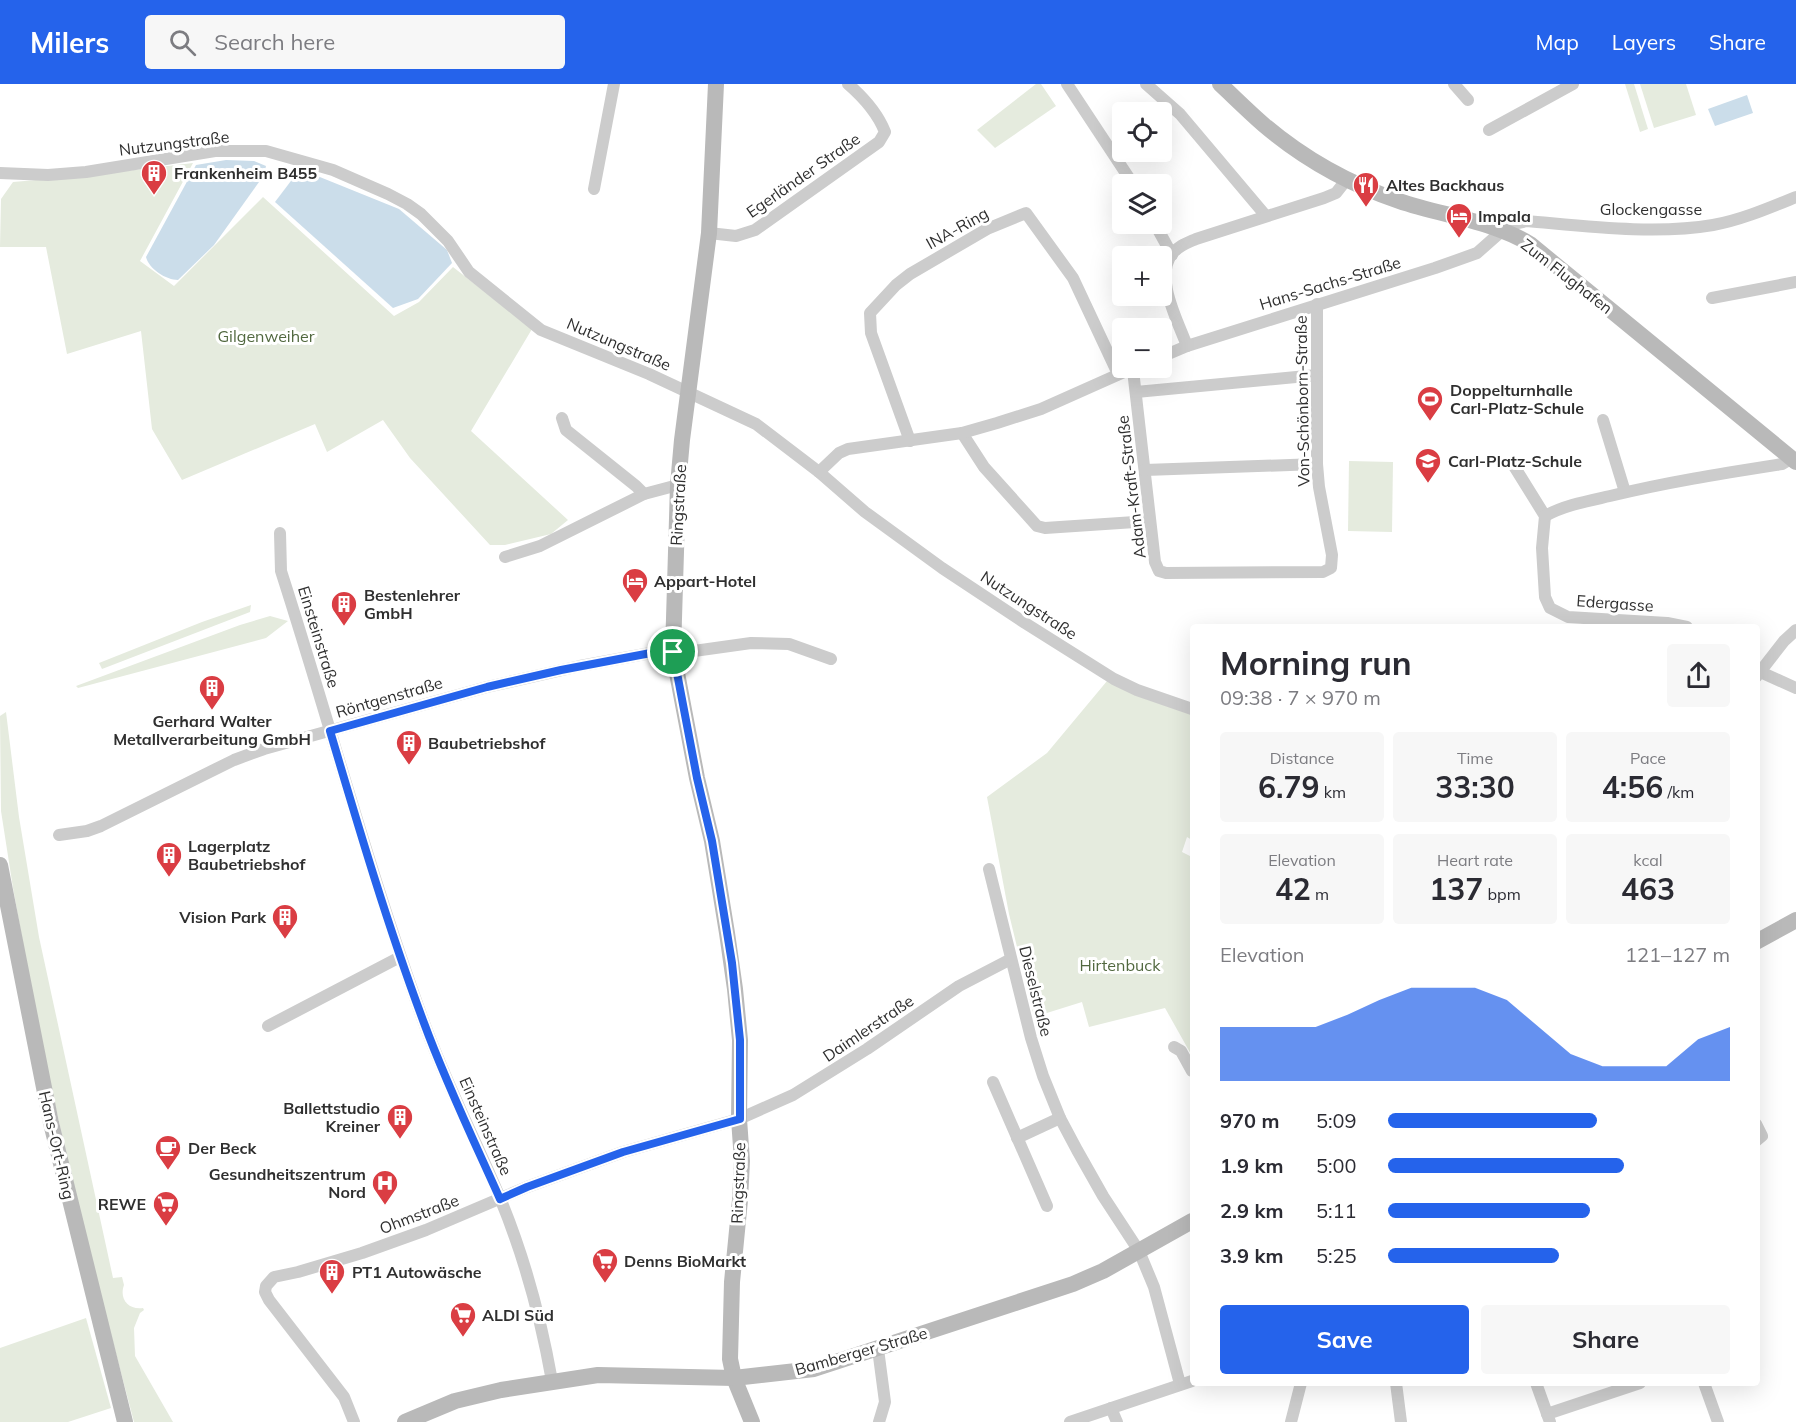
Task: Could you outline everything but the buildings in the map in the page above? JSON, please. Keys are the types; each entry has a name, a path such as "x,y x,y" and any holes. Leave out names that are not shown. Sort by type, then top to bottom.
{"street":[{"path":"594,189 614,84"},
{"name":"Ringstraße","path":"716,84 710,233 681,440 673,652 697,778 712,841 732,963 740,1040 740,1200 730,1321 730,1359 734,1378 752,1422"},
{"name":"Egerländer Straße","path":"710,233 736,236 755,230 879,142 885,132 882,122 848,84"},
{"path":"1067,84 1126,174"},
{"path":"1146,84 1180,114 1266,216"},
{"name":"Zum Flughafen","path":"1220,84 1263,124 1318,165 1347,180 1401,202 1503,230 1539,250 1794,460"},
{"path":"1454,84 1468,100"},
{"path":"1489,130 1573,84"},
{"name":"Nutzungstraße","path":"0,173 48,175 86,172 215,151 266,151 333,170 388,194 422,214 448,241 469,272 541,330 649,374 756,424 819,472 865,512 942,568 1025,623 1114,679 1137,690 1190,708"},
{"path":"1172,255 1182,245 1196,239 1336,193 1347,180"},
{"name":"Glockengasse","path":"1503,230 1527,221 1624,229 1690,228 1715,225 1773,207 1796,197"},
{"name":"INA-Ring","path":"910,441 871,333 870,313 896,285 910,274 987,229 1026,213 1073,278 1112,361"},
{"name":"Hans-Sachs-Straße","path":"1172,352 1477,253 1503,230"},
{"path":"1712,298 1796,282"},
{"name":"Von-Schönborn-Straße","path":"1317,304 1317,464 1332,555 1331,568"},
{"path":"1172,305 1187,346"},
{"path":"1136,392 1317,375"},
{"path":"819,472 839,453 848,449 962,433 1041,409 1112,377"},
{"name":"Adam-Kraft-Straße","path":"1135,378 1155,562 1159,571 1167,573 1323,572 1331,568"},
{"path":"562,418 566,430 644,494"},
{"path":"1603,420 1625,492"},
{"path":"962,433 984,466 1037,526 1045,528 1150,521"},
{"path":"1514,466 1545,516 1560,508 1625,492 1794,460"},
{"path":"1145,470 1317,464"},
{"path":"505,557 540,546 644,494 678,485"},
{"name":"Edergasse","path":"1545,516 1542,548 1544,588 1550,608 1568,617 1672,624"},
{"name":"Einsteinstraße","path":"280,533 280,571 400,957 438,1059 500,1199 530,1286 552,1381"},
{"path":"1760,671 1796,630"},
{"name":"Röntgenstraße","path":"59,836 101,826 264,749 487,687 561,670 656,652 751,643 789,644 831,659"},
{"path":"1760,674 1796,688"},
{"name":"Hans-Ort-Ring","path":"0,865 51,1123 125,1422"},
{"name":"Dieselstraße","path":"989,869 1031,1038 1043,1076 1060,1118 1103,1196 1139,1251 1154,1287 1186,1382"},
{"path":"1760,940 1796,920"},
{"path":"268,1026 400,957"},
{"name":"Daimlerstraße","path":"740,1119 793,1095 822,1078 959,986 1011,959"},
{"path":"1174,1047 1181,1051 1190,1067"},
{"path":"993,1082 1047,1206"},
{"path":"1017,1138 1060,1118"},
{"name":"Ohmstraße","path":"354,1422 344,1397 269,1300 265,1292 266,1286 274,1277 362,1253 442,1224 527,1187 623,1152 740,1119"},
{"name":"Bamberger Straße","path":"405,1422 455,1401 501,1390 598,1375 734,1378 814,1369 1072,1284 1103,1271 1190,1222"},
{"path":"878,1349 885,1402 879,1422"},
{"path":"1070,1422 1186,1382"},
{"path":"1291,1422 1300,1386"},
{"path":"1396,1386 1401,1422"},
{"path":"1537,1386 1549,1418 1632,1386"},
{"path":"1705,1386 1718,1422"},
{"path":"1111,1408 1117,1422"}],"green space":[{"path":"1036,84 1041,84 1056,106 995,148 977,130"},
{"path":"1625,84 1634,84 1648,129 1640,132"},
{"path":"1640,84 1686,84 1696,115 1654,128"},
{"name":"Gilgenweiher","path":"193,163 140,261 174,286 263,197 394,316 419,302 453,267 532,329 471,431 568,520 551,534 505,545 490,545 410,458 383,420 327,452 315,424 182,480 152,429 141,331 67,354 46,247 0,247 1,199 13,182"},
{"path":"1349,461 1393,462 1392,532 1348,531"},
{"path":"251,605 250,612 102,669 99,663 202,622"},
{"path":"270,616 288,621 266,638 78,688 76,686 240,625"},
{"name":"Hirtenbuck","path":"1107,681 1190,712 1190,839 1187,837 1182,852 1190,856 1190,1052 1165,1008 1089,1027 1082,1002 1034,1017 1009,914 987,797 1047,753"},
{"path":"6,712 19,817 39,937 113,1278 122,1277 123,1295 126,1302 144,1310 140,1313 134,1328 135,1356 173,1422 134,1422 84,1232 40,1038 1,811 0,716"},
{"path":"86,1318 111,1408 68,1422 0,1422 0,1348"}],"water":[{"path":"1747,95 1753,113 1715,126 1708,109"},
{"path":"226,160 254,161 266,166 264,175 214,245 178,280 163,276 154,270 146,257 196,165"},
{"path":"300,169 399,209 447,250 452,263 418,299 393,308 275,202"}],"place":[{"name":"Frankenheim B455","path":"154,196"},
{"name":"Altes Backhaus","path":"1366,208"},
{"name":"Impala","path":"1459,239"},
{"name":"Doppelturnhalle Carl-Platz-Schule","path":"1430,422"},
{"name":"Carl-Platz-Schule","path":"1428,484"},
{"name":"Appart-Hotel","path":"635,604"},
{"name":"Bestenlehrer GmbH","path":"344,627"},
{"name":"Gerhard Walter Metallverarbeitung GmbH","path":"212,711"},
{"name":"Baubetriebshof","path":"409,766"},
{"name":"Lagerplatz Baubetriebshof","path":"169,878"},
{"name":"Vision Park","path":"285,940"},
{"name":"Ballettstudio Kreiner","path":"400,1140"},
{"name":"Der Beck","path":"168,1171"},
{"name":"Gesundheitszentrum Nord","path":"385,1206"},
{"name":"REWE","path":"166,1227"},
{"name":"Denns BioMarkt","path":"605,1284"},
{"name":"PT1 Autowäsche","path":"332,1295"},
{"name":"ALDI Süd","path":"463,1338"}],"route":[{"path":"656,652 673,652 697,778 712,841 732,963 740,1040 740,1119 623,1152 500,1199 438,1059 400,957 330,731 487,687 656,652"}]}
